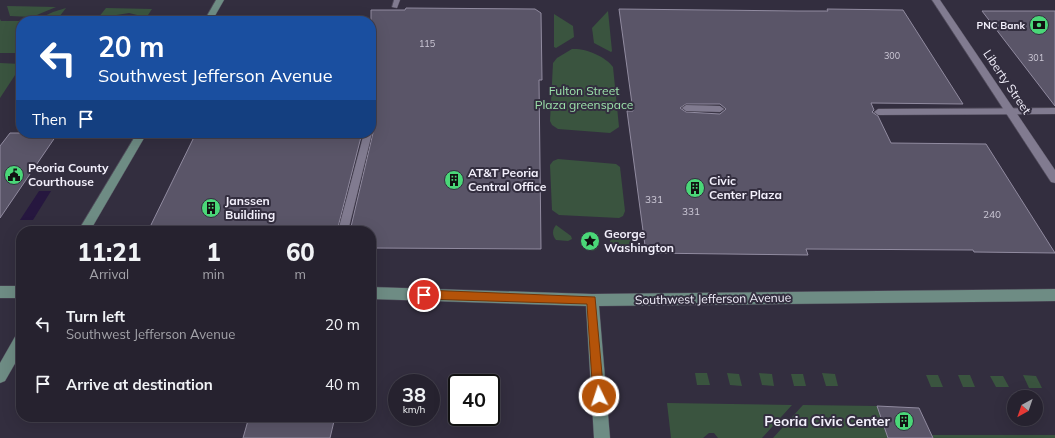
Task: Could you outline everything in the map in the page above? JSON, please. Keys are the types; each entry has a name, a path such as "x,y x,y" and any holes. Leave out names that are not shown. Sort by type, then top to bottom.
{"main road":[{"path":"211,16 220,0"},
{"path":"87,226 139,138"},
{"path":"0,292 16,292"},
{"name":"Southwest Jefferson Avenue","path":"376,293 592,300 1055,295"},
{"path":"592,300 602,438"},
{"path":"0,376 16,349"}],"street":[{"name":"Liberty Street","path":"936,0 1055,179"}],"lane":[{"path":"395,7 397,0"},
{"path":"686,108 720,109"},
{"path":"878,112 1055,111"},
{"path":"344,226 367,138"}],"green space":[{"path":"7,6 56,7 34,16 10,16"},
{"path":"66,8 60,16 45,16"},
{"path":"106,8 152,9 147,16 129,13 100,16"},
{"name":"Fulton Street Plaza greenspace","path":"608,11 611,52 594,43 592,28"},
{"path":"554,14 573,26 574,37 556,48 554,47"},
{"path":"0,19 1,21 16,21 16,53 0,53"},
{"name":"Fulton Street Plaza greenspace","path":"572,49 589,51 605,59 613,67 619,127 610,133 558,129 552,125 550,121 553,63 557,58"},
{"path":"0,63 16,64 16,74 0,98"},
{"path":"558,159 616,164 620,167 625,211 623,216 619,218 559,215 552,210 550,165 553,161"},
{"path":"556,225 571,236 572,239 568,241 556,240 553,232"},
{"path":"625,230 631,234 631,247 623,249 611,246 610,241 618,232"},
{"path":"591,235 598,240 599,243 594,250 591,251 584,246 583,243 588,236"},
{"path":"695,373 707,373 710,385 697,385"},
{"path":"727,373 739,374 742,386 730,385"},
{"path":"759,373 772,374 774,386 762,385"},
{"path":"822,373 835,374 838,386 826,386"},
{"path":"791,374 803,374 806,386 794,386"},
{"path":"926,375 938,375 943,387 931,387"},
{"path":"958,375 970,375 975,387 963,387"},
{"path":"1023,375 1036,376 1042,388 1029,388"},
{"path":"990,376 1003,376 1009,387 996,387"},
{"path":"667,403 792,405 762,438 718,438 714,433 709,433 703,438 671,438"},
{"path":"803,405 877,406 888,438 773,438"},
{"path":"932,435 1055,435 1055,438 933,438"}],"shaded area":[{"path":"39,191 51,191 33,220 20,220"}],"building":[{"name":"AT&T Peoria Central Office","path":"406,8 535,9 541,13 542,80 539,80 541,249 376,248 376,226 351,226 372,138 376,138 376,16 371,16 371,10 405,10"},
{"path":"619,9 797,11 828,11 827,9 903,10 963,104 871,103 874,110 872,112 878,116 891,143 986,144 1055,253 974,252 973,250 806,249 808,255 646,253 627,111 633,111","holes":["686,104 720,104 726,109 720,114 686,112 680,108"]},
{"path":"982,11 1055,11 1055,106"},
{"name":"Peoria County Courthouse","path":"10,133 16,133 16,138 55,138 0,218 0,146"},
{"path":"194,138 361,138 338,226 150,226"},
{"name":"Peoria Civic Center","path":"877,406 919,408 933,438 888,438"},
{"path":"248,422 334,422 330,438 243,438"}],"place":[{"name":"PNC Bank","path":"1039,25"},
{"name":"Peoria County Courthouse","path":"14,175"},
{"name":"AT&T Peoria Central Office","path":"454,180"},
{"name":"Civic Center Plaza","path":"695,188"},
{"name":"Janssen Buildiing","path":"211,208"},
{"name":"George Washington","path":"590,241"},
{"name":"Peoria Civic Center","path":"904,421"}],"route":[{"path":"424,295 592,300 599,396"}]}
